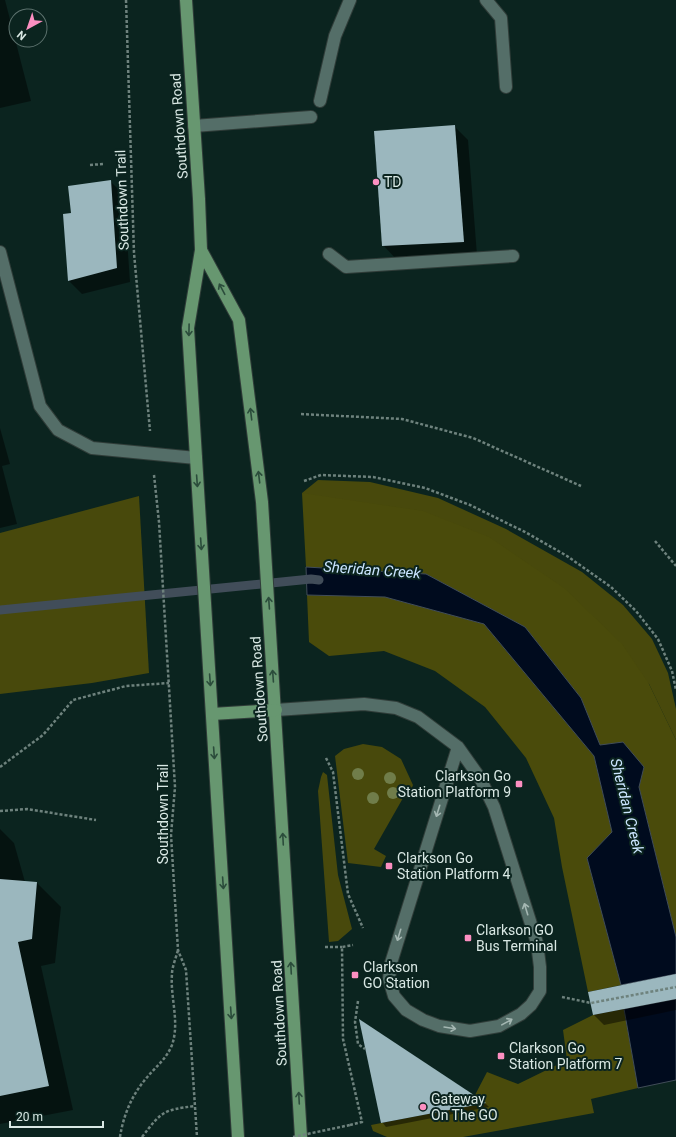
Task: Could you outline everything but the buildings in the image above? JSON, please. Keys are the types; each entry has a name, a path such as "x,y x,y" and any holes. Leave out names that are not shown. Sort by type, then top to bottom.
{"main road":[{"name":"Southdown Road","path":"186,0 201,250 188,328 238,1137"},
{"name":"Southdown Road","path":"201,250 239,320 262,502 302,1137"},
{"path":"212,714 276,710"}],"lane":[{"path":"320,101 335,36 350,0"},
{"path":"486,0 501,18 506,87"},
{"path":"194,126 311,117"},
{"path":"0,252 40,406 58,430 92,448 196,458"},
{"path":"329,254 346,267 513,256"},
{"path":"276,710 364,704 396,708 418,717 458,747 480,778 494,807 536,943 540,967 540,991 531,1005 521,1014 499,1026 470,1031 439,1026 406,1010 394,996 388,979 390,963 458,747"}],"path":[{"name":"Southdown Trail","path":"126,0 134,253 144,378 147,398"},
{"path":"90,165 103,164"},
{"path":"301,414 402,419 473,438 581,486"},
{"path":"304,481 321,475 373,477 425,488 470,505 527,533 567,556 611,587 636,610 658,639 672,671 676,690"},
{"name":"Southdown Trail","path":"155,490 159,522 168,654 175,786 171,835 178,950 186,970 197,1137"},
{"path":"655,541 676,566"},
{"path":"0,767 43,735 73,700 126,686 169,683"},
{"path":"326,758 332,772 348,894 363,928"},
{"path":"0,811 26,809 96,820"},
{"path":"325,947 354,945"},
{"path":"293,1137 362,1122 343,1039 342,947"},
{"path":"120,1137 122,1124 133,1097 144,1080 167,1055 172,1044 175,1030 172,974 178,950"},
{"path":"540,991 591,1003 676,987"},
{"path":"358,1001 354,1022 358,1044 365,1049"},
{"path":"142,1137 161,1114 170,1109 195,1106"}],"shaded area":[{"path":"318,480 370,482 438,498 506,529 582,572 623,605 652,639 668,673 676,709 676,740 649,684 302,493"},
{"path":"302,493 423,511 489,537 564,588 622,644 649,684 676,740 676,937 639,787 644,767 600,745 581,698 525,627 426,574 306,567"},
{"path":"139,496 149,673 92,683 0,694 0,533"},
{"path":"307,595 385,597 484,624 594,756 612,832 587,858 621,985 588,992 562,867 554,818 526,758 485,707 435,671 384,651 329,656 309,642"},
{"path":"363,744 382,747 401,759 413,785 408,798 403,798 374,849 386,856 381,867 348,863 335,756 344,749"},
{"path":"323,772 327,775 338,875 352,929 338,941 329,942 318,791"},
{"path":"624,1009 638,1088 591,1099 594,1113 463,1137 387,1137 373,1131 371,1125 485,1103 475,1095 487,1072 518,1084 567,1060 563,1030 593,1015"}],"water":[{"path":"306,567 426,574 525,627 581,698 600,745 623,742 644,767 639,787 676,937 676,974 621,985 587,858 612,832 594,756 484,624 385,597 307,595"},
{"path":"676,999 676,1080 638,1088 624,1009"}],"waterway":[{"name":"Sheridan Creek","path":"0,610 311,579 319,580"}],"place":[{"name":"TD","path":"376,182"},
{"name":"Clarkson Go Station Platform 9","path":"519,784"},
{"name":"Clarkson Go Station Platform 4","path":"389,866"},
{"name":"Clarkson GO Bus Terminal","path":"468,938"},
{"name":"Clarkson GO Station","path":"355,975"},
{"name":"Clarkson Go Station Platform 7","path":"501,1056"},
{"name":"Gateway On The GO","path":"423,1107"}]}
